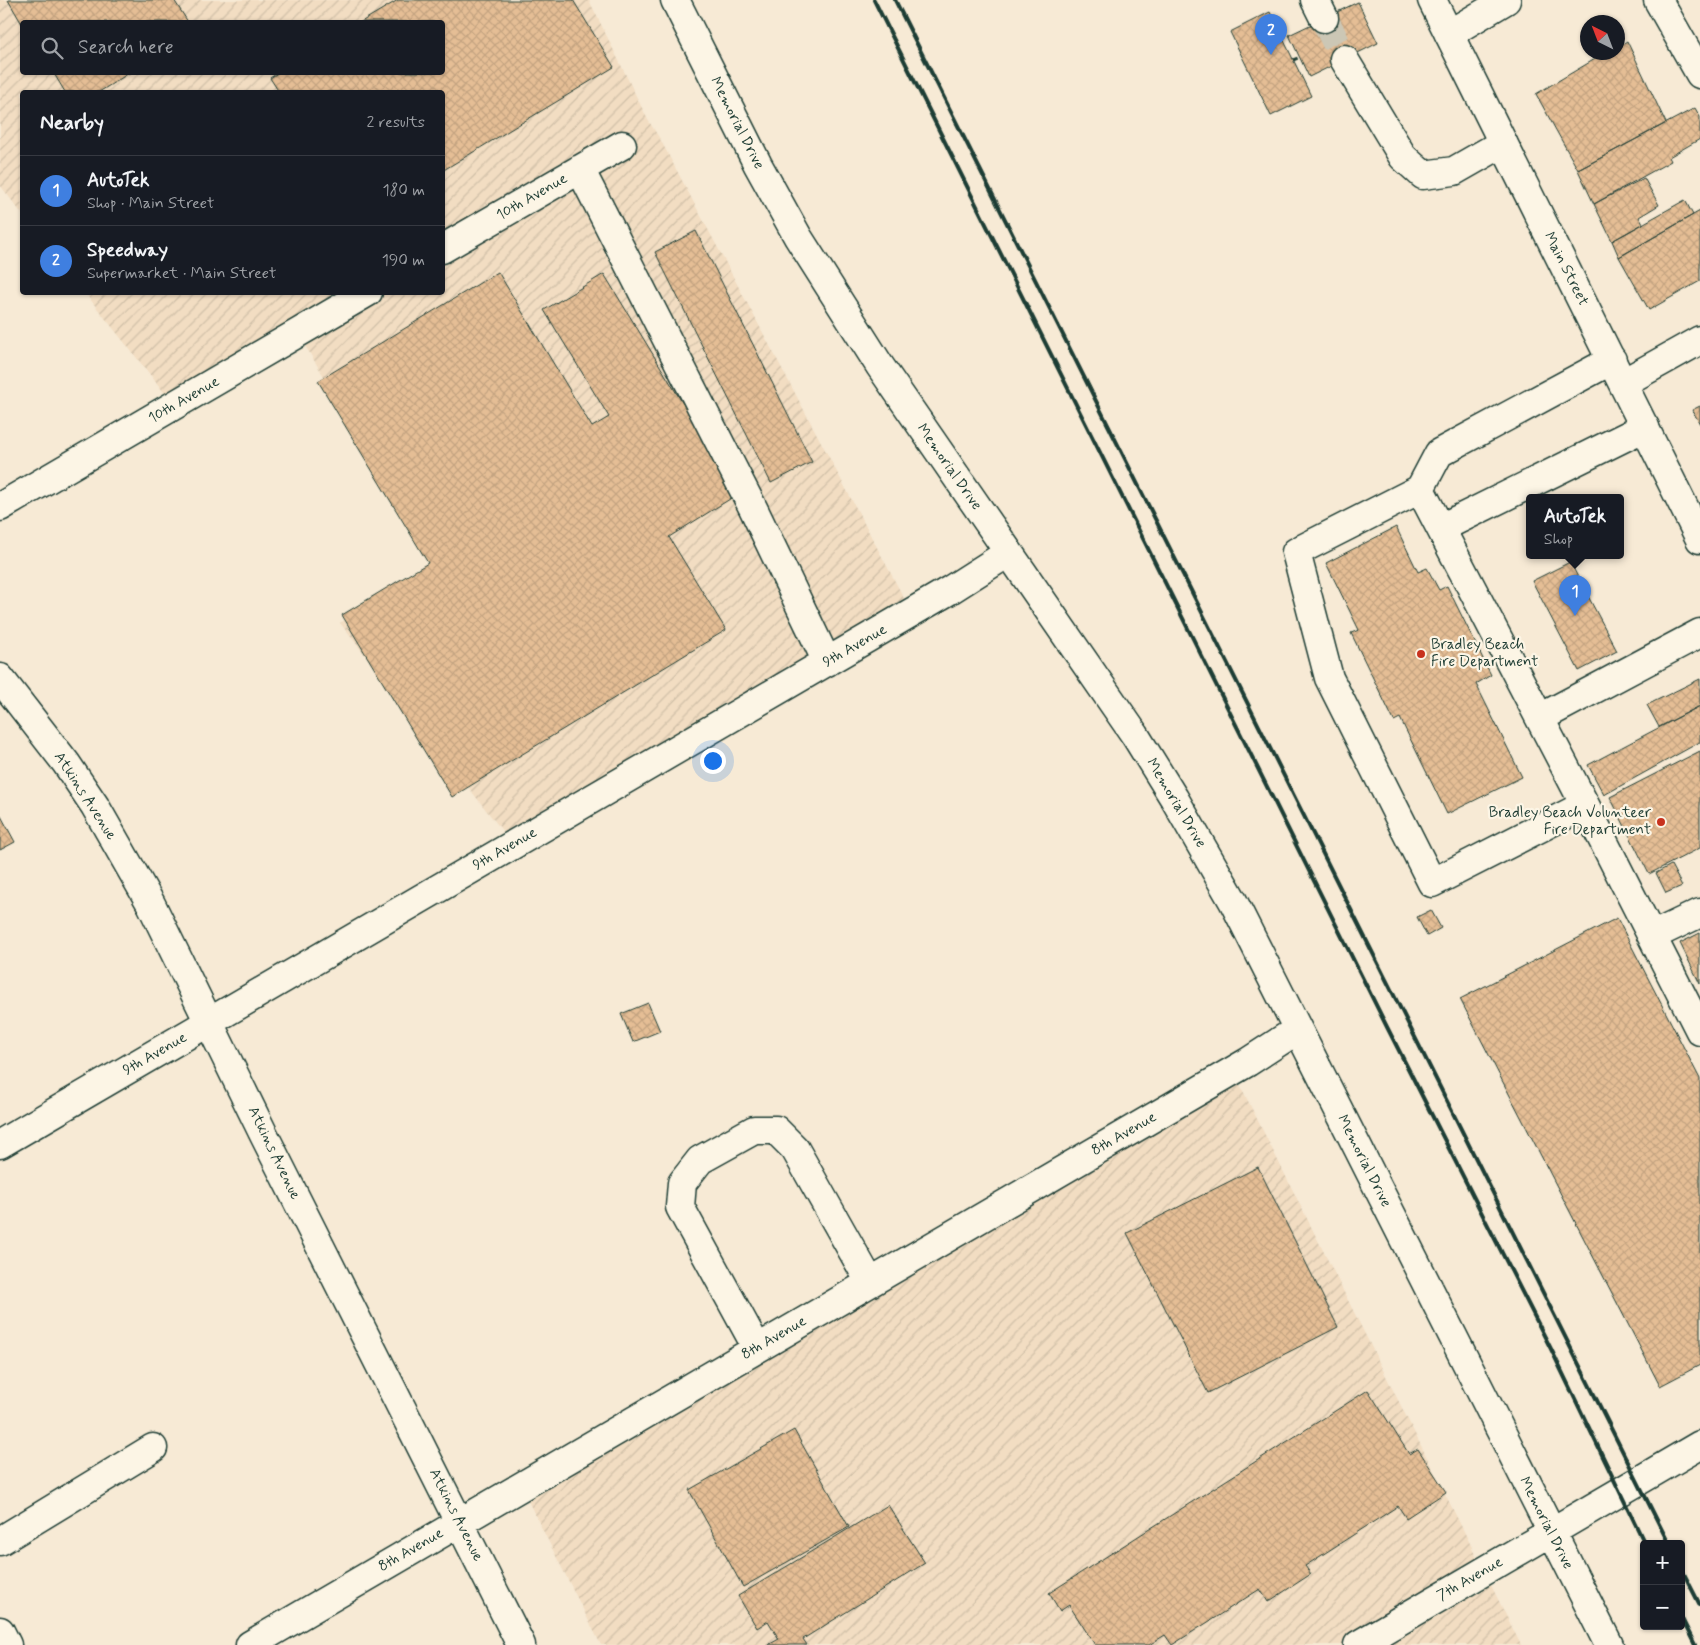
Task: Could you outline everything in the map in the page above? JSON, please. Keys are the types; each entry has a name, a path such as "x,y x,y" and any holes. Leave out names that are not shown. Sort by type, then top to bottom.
{"street":[{"name":"Memorial Drive","path":"675,0 758,165 798,237 880,366 1135,735 1174,798 1233,901 1609,1645"},
{"name":"Main Street","path":"1432,0 1700,538"},
{"path":"1449,34 1506,0"},
{"path":"1658,0 1700,74"},
{"path":"1344,59 1403,157 1423,175 1454,171 1503,143"},
{"name":"10th Avenue","path":"445,247 622,145"},
{"path":"580,169 753,508 826,662"},
{"name":"10th Avenue","path":"0,507 363,295"},
{"path":"1585,805 1432,883 1329,678 1296,552 1420,489 1438,453 1618,372 1700,340"},
{"path":"1441,528 1645,427"},
{"path":"1420,489 1585,805 1700,1031"},
{"name":"9th Avenue","path":"0,1144 950,590 1008,553"},
{"path":"1540,718 1700,633"},
{"name":"Atkins Avenue","path":"0,678 66,763 94,806 151,904 269,1144 521,1645"},
{"path":"1652,936 1700,913"},
{"name":"8th Avenue","path":"250,1645 1248,1062 1297,1030"},
{"path":"757,1348 680,1207 682,1183 700,1160 754,1130 776,1130 795,1149 870,1282"},
{"name":"7th Avenue","path":"1358,1645 1700,1445"},
{"path":"0,1541 154,1448"},
{"path":"0,1631 7,1645"}],"path":[{"path":"1293,60 1300,57"}],"shaded area":[{"path":"0,0 589,0 648,120 660,139 914,617 515,847 340,623 439,565 298,334 179,411 87,295 445,295 445,90 20,90 20,211 0,185"},
{"path":"1237,1079 1521,1645 601,1645 524,1493"}],"building":[{"path":"8,0 174,0 187,20 20,20"},
{"path":"398,0 573,0 614,67 445,169 445,90 278,90 270,78 274,75 445,75 445,20 364,20"},
{"path":"1358,2 1378,43 1309,77 1289,35"},
{"path":"1270,12 1311,96 1271,116 1230,32"},
{"path":"1627,41 1666,123 1578,170 1536,94 1593,60 1625,60 1625,42"},
{"path":"55,75 126,75 102,90 64,90"},
{"path":"1695,108 1700,117 1700,139 1669,157 1671,161 1594,204 1578,170"},
{"path":"1644,178 1659,205 1639,217 1643,224 1612,241 1594,204"},
{"path":"1685,200 1693,215 1619,257 1612,241"},
{"path":"1700,211 1700,281 1649,310 1619,257"},
{"path":"696,231 812,462 771,483 655,252"},
{"path":"498,272 592,427 609,417 544,310 604,274 738,494 669,537 726,630 452,797 342,615 428,563 318,381"},
{"path":"1700,406 1700,424 1692,410"},
{"name":"Bradley Beach Fire Department","path":"1396,527 1418,572 1427,568 1439,590 1447,586 1491,675 1476,684 1522,777 1447,814 1400,718 1394,721 1351,633 1359,630 1326,563"},
{"path":"1570,562 1617,651 1579,671 1532,581"},
{"path":"1700,679 1700,706 1659,727 1647,705"},
{"path":"1700,706 1700,742 1604,795 1588,765"},
{"name":"Bradley Beach Volunteer Fire Department","path":"1700,751 1700,848 1649,874 1610,797"},
{"path":"0,817 15,842 0,850"},
{"path":"1671,865 1682,886 1666,893 1656,873"},
{"path":"1431,910 1441,928 1427,936 1417,917"},
{"path":"1617,918 1700,1079 1700,1365 1660,1386 1460,999"},
{"path":"1700,933 1700,984 1680,943"},
{"path":"648,1003 660,1031 633,1042 621,1014"},
{"path":"1258,1167 1338,1327 1208,1393 1127,1233"},
{"path":"1368,1390 1409,1454 1418,1449 1446,1492 1406,1518 1398,1506 1305,1566 1311,1574 1268,1602 1260,1589 1172,1645 1165,1635 1149,1645 1095,1645 1069,1605 1060,1611 1049,1593"},
{"path":"794,1430 849,1527 743,1587 689,1490"},
{"path":"888,1505 925,1563 803,1639 807,1645 768,1645 779,1639 768,1621 757,1628 738,1596"}],"tunnel":[{"path":"1324,18 1344,59"}],"railway":[{"path":"874,0 1387,1027 1551,1349 1643,1540"},
{"path":"895,0 1667,1540"},
{"path":"1685,1576 1700,1605"},
{"path":"1685,1625 1695,1645"}],"place":[{"name":"Speedway","path":"1271,55"},
{"name":"AutoTek","path":"1575,616"},
{"name":"Bradley Beach Fire Department","path":"1421,654"},
{"name":"Bradley Beach Volunteer Fire Department","path":"1661,822"}]}
